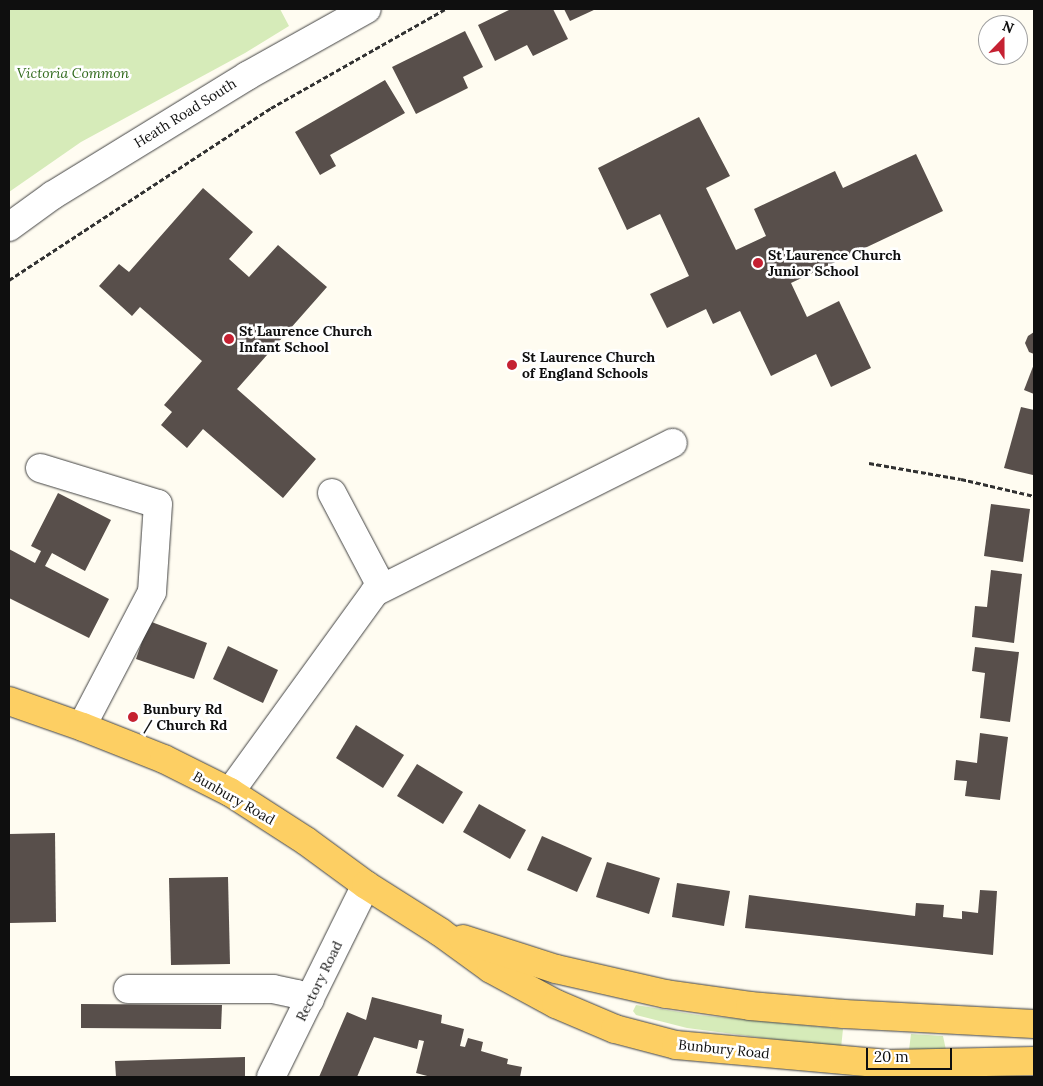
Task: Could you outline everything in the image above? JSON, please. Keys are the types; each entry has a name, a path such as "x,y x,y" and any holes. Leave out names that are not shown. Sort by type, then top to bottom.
{"main road":[{"name":"Bunbury Road","path":"9,701 82,726 164,759 230,792 306,841 366,885 440,932 491,969 556,1004 615,1029 676,1045 888,1064 1024,1067"},
{"name":"Bunbury Road","path":"440,932 556,968 666,994 750,1006 844,1014 1034,1023"},
{"path":"1024,1067 1034,1023"}],"street":[{"name":"Heath Road South","path":"9,226 52,195 247,76 367,9"},
{"path":"230,792 368,598 382,588 673,443"},
{"path":"40,468 158,504 152,592 82,726"},
{"path":"332,493 382,588"},
{"name":"Rectory Road","path":"271,1077 366,885"},
{"path":"128,989 273,989 296,994 310,1000"}],"path":[{"path":"9,280 271,108 445,9"},
{"path":"869,463 961,479 1034,496"}],"green space":[{"name":"Victoria Common","path":"9,9 280,9 289,26 245,53 81,142 9,192"},
{"path":"636,1005 698,1015 843,1029 841,1048 687,1028 636,1015 633,1011"},
{"path":"911,1034 943,1036 946,1050 909,1050"}],"building":[{"path":"511,9 553,9 568,39 533,56 527,45 495,61 478,25"},
{"path":"564,9 596,9 570,21"},
{"path":"465,31 483,67 463,77 468,88 416,114 392,67"},
{"path":"385,80 405,113 330,155 336,166 320,175 295,132"},
{"name":"St Laurence Church Junior School","path":"699,117 730,176 706,188 736,250 766,236 754,209 835,171 843,188 916,154 943,211 791,283 807,317 839,301 871,368 831,387 816,354 771,376 740,311 713,324 706,309 667,328 650,294 689,276 660,214 627,230 598,168"},
{"name":"St Laurence Church Infant School","path":"203,188 253,232 229,259 249,277 278,245 327,287 237,389 316,459 283,498 203,429 187,448 161,425 172,412 164,405 202,361 140,307 132,316 99,286 119,264 129,272"},
{"path":"1034,332 1034,354 1029,352 1025,343 1028,336"},
{"path":"1034,364 1034,394 1024,390"},
{"path":"1021,407 1034,410 1033,475 1004,468"},
{"path":"58,493 111,520 85,571 52,553 45,566 109,599 89,638 9,598 9,549 35,563 41,551 31,546"},
{"path":"991,504 1030,509 1023,562 984,556"},
{"path":"991,570 1022,574 1014,643 972,637 975,606 987,607"},
{"path":"149,621 207,643 194,679 136,659"},
{"path":"228,646 278,670 263,703 213,679"},
{"path":"975,647 1019,652 1010,722 980,718 985,673 972,671"},
{"path":"356,725 404,755 383,788 336,758"},
{"path":"980,733 1008,737 1000,800 965,796 967,781 954,780 956,760 977,763"},
{"path":"417,764 463,792 443,824 397,796"},
{"path":"479,804 526,830 510,859 463,832"},
{"path":"55,833 56,922 9,923 9,834"},
{"path":"542,836 592,858 577,892 527,870"},
{"path":"607,862 660,878 649,914 596,897"},
{"path":"228,877 230,964 171,965 169,878"},
{"path":"677,883 730,891 724,926 672,917"},
{"path":"980,890 997,891 993,955 745,928 749,895 915,916 916,903 944,905 943,917 962,919 962,911 978,913"},
{"path":"372,997 442,1015 441,1023 464,1029 460,1046 465,1047 468,1038 483,1042 481,1051 508,1059 507,1064 522,1067 520,1077 431,1077 416,1073 424,1041 419,1040 417,1049 374,1037 357,1077 319,1077 347,1012 366,1020"},
{"path":"81,1004 222,1005 221,1029 81,1028"},
{"path":"245,1057 245,1077 116,1077 115,1061"}],"place":[{"name":"St Laurence Church Junior School","path":"758,263"},
{"name":"St Laurence Church Infant School","path":"229,339"},
{"name":"St Laurence Church of England Schools","path":"512,365"},
{"name":"Bunbury Rd / Church Rd","path":"133,717"}]}
